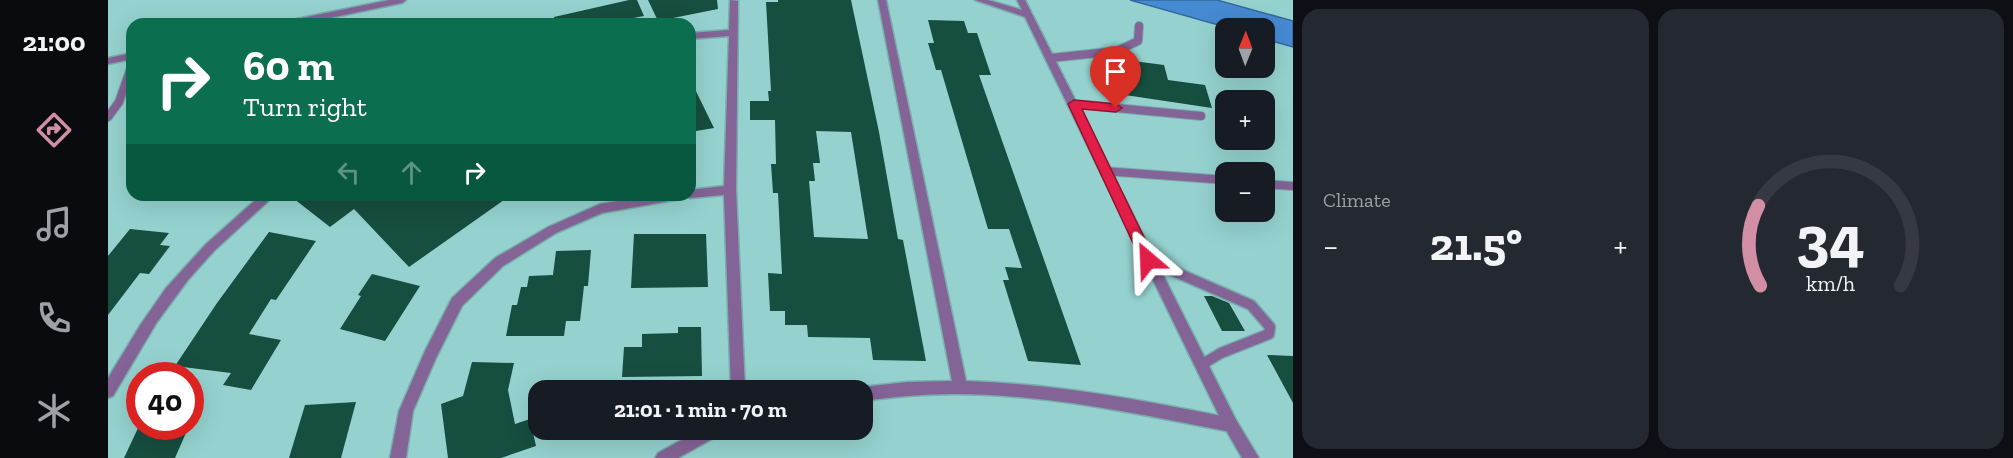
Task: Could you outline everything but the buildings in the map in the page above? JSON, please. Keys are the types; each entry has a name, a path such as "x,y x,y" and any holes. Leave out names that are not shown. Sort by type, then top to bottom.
{"street":[{"path":"316,18 402,0"},
{"path":"882,0 960,387"},
{"path":"979,0 1027,15"},
{"path":"1021,0 1074,104 1148,260 1231,425 1251,458"},
{"path":"734,1 730,190 738,380"},
{"path":"696,36 734,33"},
{"path":"108,61 126,57"},
{"path":"696,193 730,190"},
{"path":"108,391 159,307 194,263 222,234 262,201"},
{"path":"398,458 406,411 434,346 457,302 499,262 552,230 600,209 646,201"},
{"path":"873,392 960,387 1119,403 1231,425"},
{"path":"663,458 696,440"}],"lane":[{"path":"1051,58 1117,51 1138,41 1139,26"},
{"path":"108,117 119,102 126,82"},
{"path":"1074,104 1201,116"},
{"path":"1104,171 1215,179"},
{"path":"1275,185 1293,186"},
{"path":"1148,260 1251,305 1270,327 1269,334 1221,353 1201,365"}],"water":[{"path":"1130,0 1217,0 1293,21 1293,47 1275,42 1275,18 1215,18 1215,24"}],"route":[{"path":"1116,108 1074,104 1148,260"}]}
